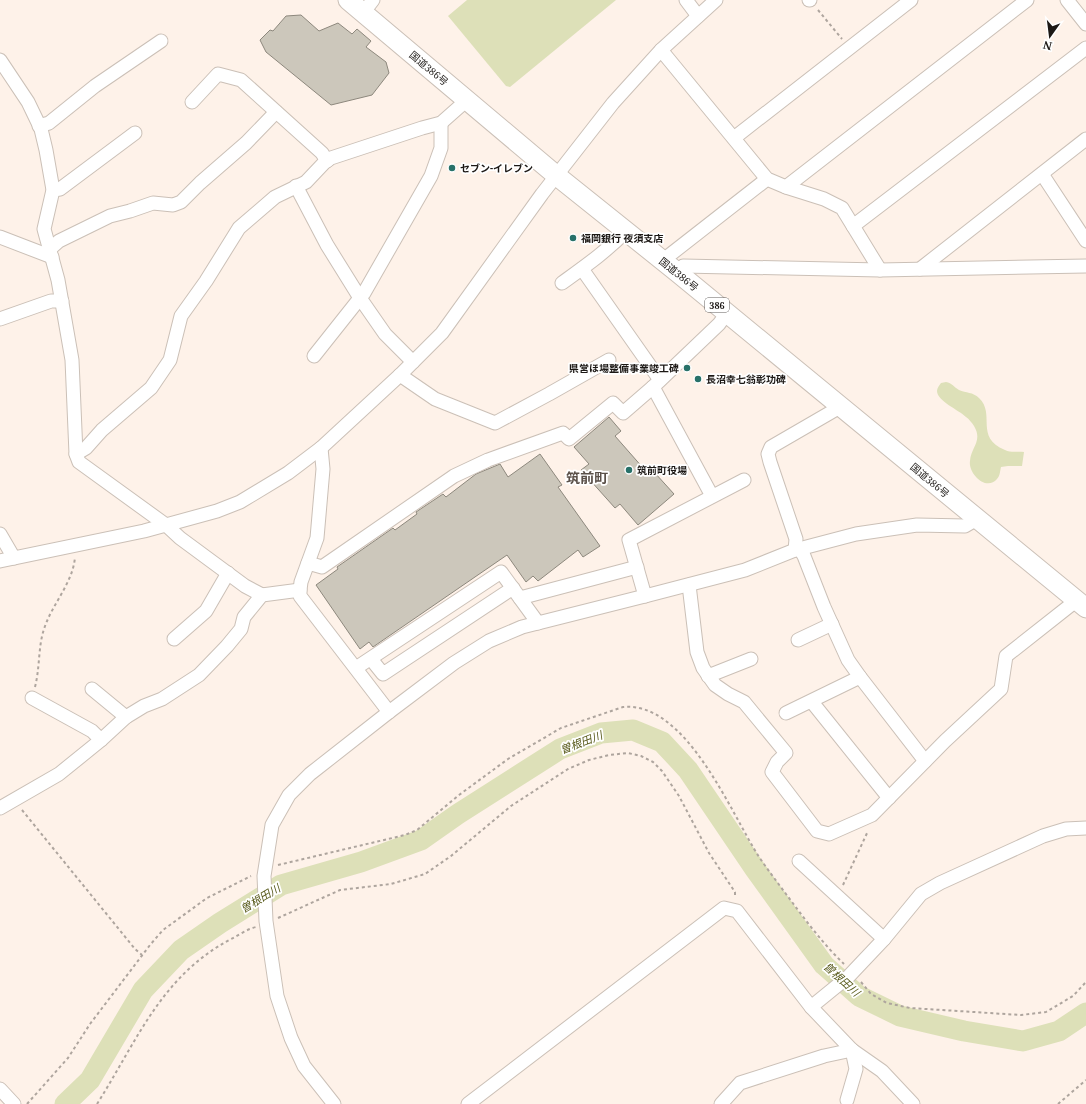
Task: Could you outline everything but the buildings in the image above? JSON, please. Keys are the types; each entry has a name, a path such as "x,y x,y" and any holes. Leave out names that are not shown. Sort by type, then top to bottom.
{"highway":[{"name":"国道386号","path":"348,0 368,6 467,100 557,176 727,313 1081,604"}],"street":[{"path":"686,0 698,16"},
{"path":"0,561 144,531 217,511 240,502 288,473 321,448 400,375 442,333 542,194 613,103 661,50 716,0"},
{"path":"734,138 911,0"},
{"path":"786,187 1027,0"},
{"path":"1067,0 1086,24"},
{"path":"39,126 49,123 95,86 161,41"},
{"path":"853,226 1086,48"},
{"path":"661,50 768,179 786,187 824,198 842,208 880,270"},
{"path":"0,60 28,102 39,126 46,150 52,190 44,229 58,280 72,360 76,454 79,462 166,524 180,538 245,586 262,595 300,590"},
{"path":"192,102 218,74 241,80 322,153 327,161"},
{"path":"76,454 86,448 102,430 151,388 170,360 181,316 206,281 239,228 275,198 306,182 327,161 422,128 441,123 467,100"},
{"path":"51,253 59,241 110,216 153,203 173,204 180,202 246,143 276,112"},
{"path":"314,356 360,298 431,176 441,148 441,123"},
{"path":"52,190 60,189 135,133"},
{"path":"920,269 1086,139"},
{"path":"1042,174 1086,241"},
{"path":"669,266 768,179"},
{"path":"296,186 326,244 360,298 385,334 413,362"},
{"path":"562,284 582,269 626,231"},
{"path":"0,237 51,253"},
{"path":"669,266 880,270 1086,266"},
{"path":"582,269 656,383 712,496"},
{"path":"0,319 51,302 62,300"},
{"path":"308,564 322,567 454,476 488,460 563,433 569,439 613,403 623,413 719,324 727,313"},
{"path":"400,375 435,399 494,423 609,360"},
{"path":"840,406 771,447 768,454 798,549 848,660 925,761"},
{"path":"321,448 323,469 317,538 300,590 300,596 389,712"},
{"path":"646,596 629,540 672,519 744,480"},
{"path":"334,1104 304,1066 291,1038 277,996 266,923 264,872 272,825 289,795 310,774 454,663 489,641 522,627 745,570 798,549 856,534 917,525 965,526 977,519"},
{"path":"0,534 14,558"},
{"path":"371,658 383,674 516,593 637,567"},
{"path":"356,668 501,572 538,623"},
{"path":"174,639 206,611 228,573"},
{"path":"688,585 697,652 703,668 715,684 728,694 744,702 786,753 777,762 772,772 817,831 829,834 872,815 925,761 1001,689 1006,656 1081,604"},
{"path":"0,808 59,774 101,740 126,717 144,706 162,699 200,675 241,629 244,618 262,595"},
{"path":"798,640 832,624"},
{"path":"708,676 751,659"},
{"path":"786,714 860,677"},
{"path":"92,689 126,717"},
{"path":"32,698 92,730 101,740"},
{"path":"812,702 889,798"},
{"path":"811,1007 850,974 884,939 921,894 940,883 1043,836 1066,829 1086,828"},
{"path":"799,861 884,939"},
{"path":"468,1104 724,908 737,911 811,1007 852,1050 882,1071 913,1104"},
{"path":"847,1100 856,1069 852,1050"},
{"path":"721,1104 740,1083 824,1056 852,1050"},
{"path":"0,1089 14,1104"}],"path":[{"path":"810,0 849,48"},
{"path":"32,698 36,683 41,639 44,627 69,579 75,563 77,545"},
{"path":"27,1104 68,1058 90,1024 142,955 164,930 207,898 264,872 338,850 405,835 416,830 459,795 508,759 561,728 623,707 631,706 643,708 659,715 681,734 710,771 760,858 799,911 850,974 871,994 887,1003 910,1008 1021,1016 1046,1012 1073,996 1086,982"},
{"path":"96,1104 115,1076 143,1026 167,991 198,960 216,947 253,928 340,890 391,884 425,874 450,856 511,806 568,769 596,758 628,753 641,756 653,762 662,771 679,796 708,853 735,892 737,911"},
{"path":"14,799 130,943 142,955"},
{"path":"844,890 842,884 872,822 872,815"},
{"path":"1058,1104 1086,1080"}],"shaded area":[{"path":"467,0 616,0 510,87 506,86 448,16"},
{"path":"946,382 959,390 979,398 984,404 986,411 990,439 996,445 1005,450 1024,452 1022,466 1001,467 997,479 988,483 983,482 975,475 970,466 970,461 977,440 976,431 974,426 963,414 944,402 938,395 938,387 941,383"}],"waterway":[{"name":"曽根田川","path":"65,1104 90,1080 143,990 181,950 220,923 281,885 361,862 421,840 458,814 560,749 601,733 633,730 662,742 688,770 755,869 824,965 859,996 900,1016 964,1031 1023,1041 1059,1031 1086,1013"}],"place":[{"name":"セブン-イレブン","path":"452,168"},
{"name":"福岡銀行 夜須支店","path":"573,238"},
{"name":"県営ほ場整備事業竣工碑","path":"687,368"},
{"name":"長沼幸七翁彰功碑","path":"698,379"},
{"name":"筑前町役場","path":"629,470"}],"district":[{"name":"筑前町","path":"587,477"}]}
